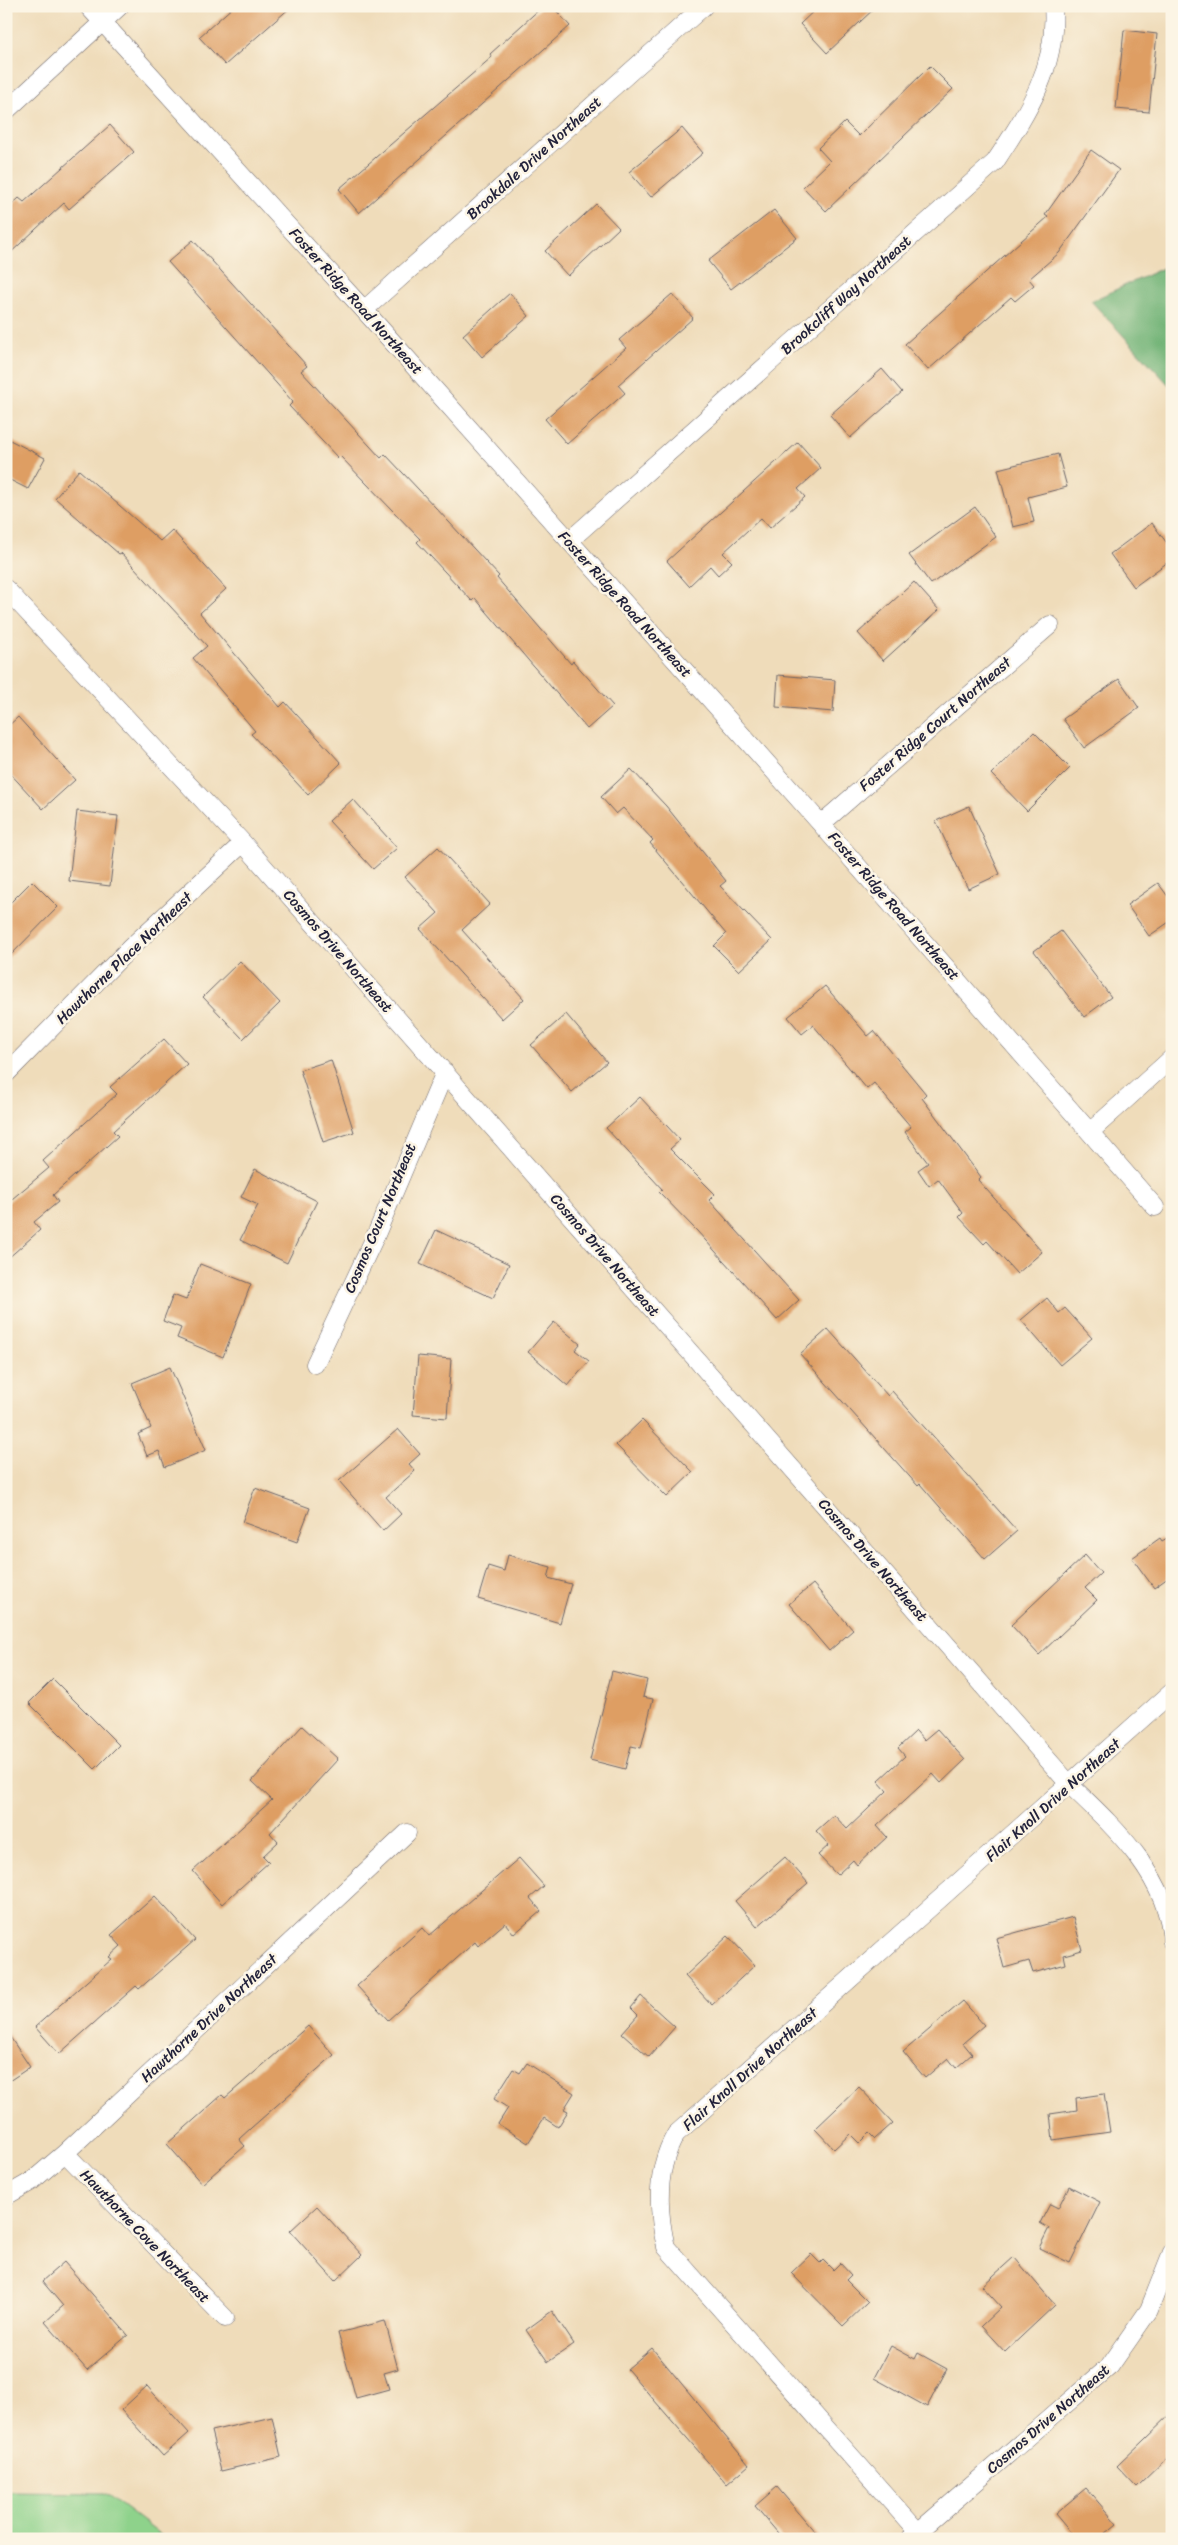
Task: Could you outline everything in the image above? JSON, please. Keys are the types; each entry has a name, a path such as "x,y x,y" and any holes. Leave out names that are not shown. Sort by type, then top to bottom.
{"street":[{"name":"Foster Ridge Road Northeast","path":"88,6 364,310 821,824 1091,1131 1155,1207"},
{"path":"6,111 120,6"},
{"name":"Brookdale Drive Northeast","path":"364,310 704,6"},
{"name":"Brookcliff Way Northeast","path":"569,541 995,162 1034,100 1050,54 1054,23 1053,6"},
{"name":"Cosmos Drive Northeast","path":"6,589 243,843 1070,1785 1114,1828 1144,1867 1158,1890 1171,1923 1172,1942"},
{"name":"Foster Ridge Court Northeast","path":"821,824 1050,625"},
{"name":"Hawthorne Place Northeast","path":"6,1074 130,948 243,843"},
{"path":"1091,1131 1172,1058"},
{"name":"Cosmos Court Northeast","path":"315,1364 375,1237 445,1072"},
{"name":"Flair Knoll Drive Northeast","path":"914,2536 666,2247 660,2223 661,2174 666,2152 676,2134 1070,1785 1172,1692"},
{"name":"Hawthorne Drive Northeast","path":"6,2196 32,2181 65,2153 407,1833"},
{"name":"Hawthorne Cove Northeast","path":"65,2153 225,2318"},
{"name":"Cosmos Drive Northeast","path":"914,2536 1110,2366 1149,2310 1172,2252"}],"green space":[{"path":"1172,264 1172,388 1091,301"},
{"path":"6,2492 105,2493 166,2539 6,2539"}],"building":[{"path":"234,6 292,6 225,65 199,37"},
{"path":"543,6 552,6 570,26 359,213 339,189 492,57 490,54"},
{"path":"819,6 877,6 827,53 800,24"},
{"path":"1124,30 1157,34 1149,112 1116,109"},
{"path":"930,66 953,89 826,211 803,187 830,161 818,148 845,122 859,136"},
{"path":"110,125 134,152 69,209 64,203 6,257 6,210 19,198 24,202"},
{"path":"682,128 703,153 651,197 629,172"},
{"path":"1091,150 1119,170 1059,253 1029,279 1034,285 1015,301 1011,297 928,370 905,344 1048,217 1045,215"},
{"path":"596,204 619,228 568,276 545,251"},
{"path":"774,210 797,238 731,289 708,261"},
{"path":"193,240 307,366 301,371 381,458 385,454 436,508 499,576 497,578 571,664 573,661 613,706 587,729 475,598 472,601 417,542 420,539 340,456 338,458 289,406 293,402 168,262"},
{"path":"510,293 529,316 482,357 463,335"},
{"path":"672,294 693,318 618,385 625,393 567,444 545,419 626,348 619,340"},
{"path":"882,369 902,392 850,438 830,415"},
{"path":"6,438 45,458 28,489 6,478"},
{"path":"798,442 821,468 798,489 805,497 770,528 761,518 723,553 732,562 718,575 710,566 689,586 667,561"},
{"path":"1058,454 1067,487 1028,497 1034,522 1013,527 998,469"},
{"path":"79,470 160,541 172,530 226,589 200,613 280,707 285,702 341,763 308,795 251,734 255,731 193,658 207,646 121,553 119,554 55,498"},
{"path":"975,507 996,537 931,584 909,555"},
{"path":"1152,523 1172,550 1172,559 1134,587 1110,554"},
{"path":"914,582 939,610 883,661 858,633"},
{"path":"778,675 835,680 833,712 776,707"},
{"path":"1119,679 1139,708 1084,748 1063,719"},
{"path":"18,717 75,780 43,809 6,769 6,728"},
{"path":"1034,732 1070,768 1027,811 991,774"},
{"path":"631,769 666,806 726,881 720,886 772,940 739,971 714,946 726,934 650,843 653,840 623,808 616,814 601,797"},
{"path":"353,799 397,848 373,869 329,821"},
{"path":"969,806 1000,874 968,889 936,821"},
{"path":"77,811 118,816 110,886 69,881"},
{"path":"438,847 490,904 462,930 524,999 502,1019 420,929 438,913 405,877"},
{"path":"32,881 58,907 6,960 6,907"},
{"path":"1158,883 1172,902 1172,920 1149,936 1127,905"},
{"path":"1061,931 1111,997 1084,1017 1034,951"},
{"path":"240,961 280,1003 243,1039 203,997"},
{"path":"825,986 868,1036 874,1031 926,1094 922,1098 981,1177 978,1180 1042,1252 1017,1274 987,1241 984,1244 959,1217 963,1213 938,1179 929,1186 918,1170 928,1163 905,1132 911,1127 874,1083 867,1089 813,1025 802,1034 788,1017"},
{"path":"566,1014 607,1062 572,1092 531,1045"},
{"path":"164,1039 187,1064 113,1131 118,1136 53,1195 58,1202 34,1222 40,1230 6,1260 6,1204 49,1168 43,1161 117,1094 110,1087"},
{"path":"331,1060 354,1132 323,1142 300,1070"},
{"path":"640,1097 680,1140 670,1149 715,1194 709,1200 799,1300 777,1320 697,1231 659,1192 662,1189 606,1128"},
{"path":"255,1169 317,1201 287,1263 240,1240 258,1205 241,1197"},
{"path":"436,1230 509,1264 493,1298 420,1264"},
{"path":"200,1264 251,1284 223,1357 177,1338 181,1328 163,1321 173,1295 186,1300"},
{"path":"1047,1298 1059,1313 1065,1308 1092,1338 1060,1365 1021,1320"},
{"path":"554,1322 580,1344 575,1350 589,1361 568,1386 528,1352"},
{"path":"828,1329 888,1396 892,1391 1017,1531 985,1559 920,1484 918,1486 800,1354"},
{"path":"418,1356 451,1359 447,1418 413,1415"},
{"path":"170,1367 206,1450 165,1467 159,1451 147,1456 138,1434 151,1428 132,1383"},
{"path":"642,1420 693,1472 667,1497 616,1445"},
{"path":"398,1429 420,1454 409,1464 415,1471 386,1497 401,1514 383,1531 339,1481"},
{"path":"255,1488 310,1508 297,1542 242,1522"},
{"path":"1172,1535 1172,1575 1154,1588 1132,1558 1160,1538 1162,1541"},
{"path":"508,1555 551,1567 548,1578 571,1584 560,1623 478,1599 488,1566 504,1571"},
{"path":"1085,1555 1101,1573 1085,1588 1097,1600 1039,1655 1011,1625"},
{"path":"813,1584 853,1630 829,1651 789,1604"},
{"path":"612,1671 647,1680 643,1697 653,1699 641,1748 631,1746 625,1769 590,1760"},
{"path":"53,1679 119,1745 95,1769 29,1703"},
{"path":"302,1726 338,1759 270,1833 278,1842 263,1856 269,1862 222,1904 193,1871 272,1800 252,1781"},
{"path":"937,1729 965,1760 941,1783 933,1774 877,1826 887,1837 857,1865 853,1860 837,1875 818,1855 829,1845 816,1831 834,1815 847,1829 887,1791 878,1781 905,1756 898,1748 916,1731 924,1740"},
{"path":"785,1857 808,1883 757,1927 735,1901"},
{"path":"519,1858 544,1886 530,1898 541,1911 514,1934 505,1923 478,1946 475,1942 388,2020 357,1986 422,1928 429,1936"},
{"path":"155,1896 195,1940 139,1989 136,1986 59,2054 35,2027 112,1959 109,1957 121,1946 111,1935"},
{"path":"1073,1917 1082,1950 1064,1955 1066,1964 1033,1973 1029,1961 1004,1968 996,1938"},
{"path":"728,1936 755,1965 712,2005 685,1976"},
{"path":"641,1996 675,2027 649,2057 622,2033 638,2015 631,2008"},
{"path":"963,2001 984,2025 963,2043 972,2054 956,2068 948,2058 925,2078 903,2052"},
{"path":"308,2026 334,2055 239,2139 245,2146 202,2184 167,2144 222,2095 225,2098"},
{"path":"6,2031 30,2067 6,2083"},
{"path":"527,2063 574,2093 564,2109 568,2111 558,2127 544,2118 528,2143 498,2124 508,2108 494,2099 513,2069 520,2073"},
{"path":"859,2087 893,2123 875,2139 869,2133 859,2143 850,2134 834,2149 815,2129"},
{"path":"1104,2094 1110,2132 1053,2140 1050,2114 1077,2110 1076,2098"},
{"path":"1069,2186 1100,2202 1070,2263 1039,2248 1049,2228 1040,2223 1050,2204 1058,2208"},
{"path":"317,2206 362,2255 335,2281 290,2231"},
{"path":"811,2254 820,2263 823,2260 833,2270 840,2263 851,2275 846,2280 868,2302 843,2326 791,2273"},
{"path":"1014,2257 1055,2305 1005,2352 981,2326 1001,2307 982,2286"},
{"path":"64,2262 128,2335 87,2370 45,2322 63,2306 42,2281"},
{"path":"552,2311 574,2344 548,2362 526,2330"},
{"path":"385,2321 398,2369 384,2373 389,2389 356,2398 338,2333"},
{"path":"891,2346 915,2359 918,2353 947,2369 927,2407 874,2378"},
{"path":"652,2348 749,2465 727,2484 627,2369"},
{"path":"147,2386 189,2433 163,2456 121,2410"},
{"path":"1172,2413 1172,2453 1137,2487 1117,2466"},
{"path":"272,2417 281,2457 221,2471 211,2431"},
{"path":"777,2487 821,2539 783,2539 755,2506"},
{"path":"1086,2488 1117,2524 1099,2539 1076,2539 1055,2514"}]}
